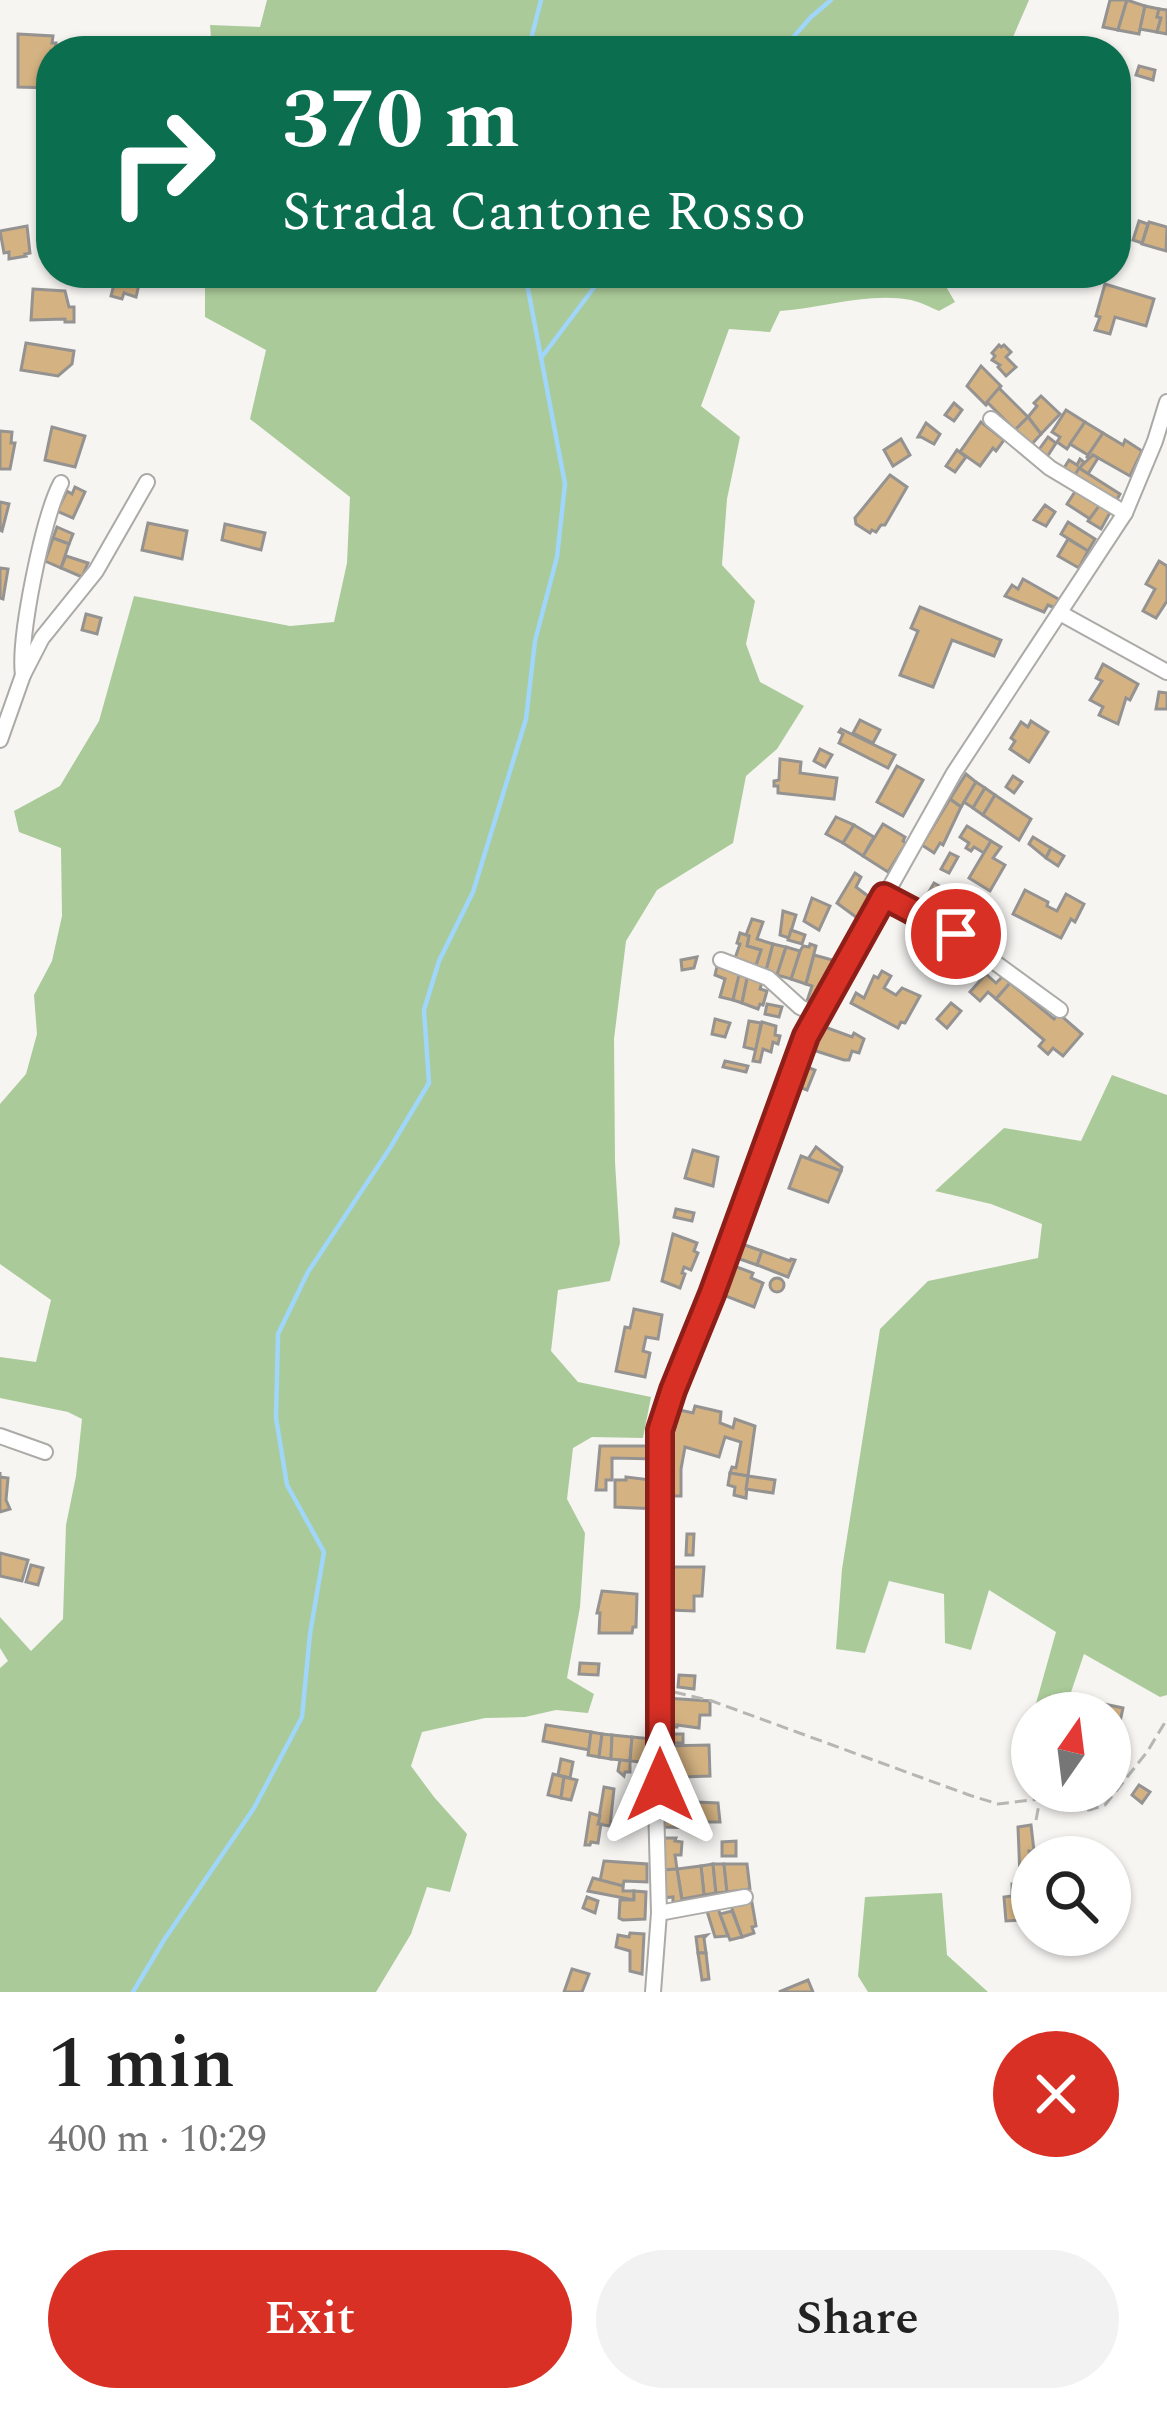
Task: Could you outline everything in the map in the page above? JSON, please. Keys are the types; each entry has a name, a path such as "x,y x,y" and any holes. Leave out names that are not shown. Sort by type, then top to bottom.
{"street":[{"path":"653,1992 659,1913 660,1430 806,1036 954,772 1125,513 1166,412"},
{"path":"991,419 1050,468 1125,513"},
{"path":"0,740 42,638 96,571 146,482"},
{"path":"23,675 20,658 35,575 53,497 61,484"},
{"path":"1060,613 1167,671"},
{"path":"884,896 956,934 1060,1010"},
{"path":"722,960 768,978 818,1016"},
{"path":"0,1436 45,1452"},
{"path":"659,1913 746,1897"}],"path":[{"path":"660,1689 712,1701 983,1800 1011,1802"},
{"path":"1131,1772 1167,1719"},
{"path":"1036,1820 1038,1812"}],"green space":[{"path":"267,0 1029,0 1013,36 211,36 210,25 260,27"},
{"path":"205,288 947,288 955,302 939,311 911,300 862,299 780,311 770,332 729,329 701,406 740,437 727,499 722,565 755,601 746,644 760,682 804,706 777,749 746,776 733,843 657,890 626,941 614,1039 620,1243 610,1281 558,1290 551,1351 578,1382 651,1397 643,1438 592,1437 573,1448 567,1499 585,1533 580,1607 567,1678 594,1694 588,1713 556,1710 485,1718 422,1732 411,1766 467,1834 450,1892 427,1887 411,1934 376,1992 0,1992 0,1668 8,1661 0,1648 0,1617 31,1651 63,1619 66,1525 82,1419 0,1398 0,1357 36,1362 51,1300 0,1264 0,1104 26,1074 37,1034 34,995 52,961 62,916 61,848 19,832 14,811 60,786 99,721 134,596 290,626 334,622 347,563 350,497 250,419 266,350 205,317"},
{"path":"1112,1075 1167,1095 1167,1695 1160,1697 1084,1654 1071,1692 1039,1692 1056,1632 989,1590 971,1650 945,1643 944,1594 889,1581 865,1653 836,1649 842,1569 880,1329 928,1281 1038,1258 1042,1224 991,1204 935,1191 1004,1128 1081,1141"},
{"path":"942,1893 947,1955 988,1992 868,1992 858,1976 865,1897"}],"building":[{"path":"1110,0 1127,0 1118,30 1103,27"},
{"path":"1127,0 1145,6 1139,34 1118,30"},
{"path":"1145,6 1159,9 1157,32 1140,29"},
{"path":"1159,9 1167,10 1167,34 1157,32"},
{"path":"18,34 53,36 36,36 36,88 18,87"},
{"path":"1139,66 1155,70 1153,80 1136,75"},
{"path":"1139,221 1148,224 1142,243 1133,240"},
{"path":"1149,222 1167,227 1166,251 1142,244"},
{"path":"27,226 30,253 9,259 0,231"},
{"path":"113,288 138,288 136,297 111,296"},
{"path":"1104,288 1154,299 1146,326 1115,317 1110,334 1095,330 1100,317 1096,316"},
{"path":"33,289 65,291 69,307 74,307 74,322 31,320"},
{"path":"26,343 74,351 72,364 58,376 21,370"},
{"path":"999,345 1011,352 1006,357 1016,367 1006,376 992,360"},
{"path":"981,366 1001,386 986,405 967,386"},
{"path":"999,388 1028,417 1015,430 987,402"},
{"path":"1041,396 1060,414 1041,434 1028,417"},
{"path":"954,403 962,410 954,421 945,415"},
{"path":"1066,410 1085,422 1067,449 1052,432"},
{"path":"1028,417 1041,434 1031,445 1015,430"},
{"path":"981,422 1004,440 980,466 960,452"},
{"path":"1085,422 1103,433 1088,455 1070,444"},
{"path":"926,423 940,434 934,444 918,437"},
{"path":"52,427 85,436 75,467 45,460"},
{"path":"0,431 12,432 11,443 15,443 10,469 0,469"},
{"path":"1103,433 1142,451 1130,476 1093,455 1090,460 1087,457"},
{"path":"1048,437 1056,443 1047,457 1038,451"},
{"path":"901,439 910,455 893,466 884,450"},
{"path":"957,450 966,457 955,472 946,466"},
{"path":"1093,455 1098,458 1088,474 1079,468"},
{"path":"1080,459 1084,462 1075,475 1064,468 1069,460 1077,465"},
{"path":"1079,468 1120,494 1115,503 1075,475"},
{"path":"890,475 907,487 885,525 870,533 855,518"},
{"path":"75,487 85,492 73,518 57,511 67,491 72,494"},
{"path":"1078,487 1102,502 1090,519 1067,504"},
{"path":"0,502 9,504 2,531 0,530"},
{"path":"1102,502 1112,509 1101,529 1088,521"},
{"path":"1045,505 1055,512 1046,526 1034,520"},
{"path":"1068,522 1095,539 1088,551 1061,534"},
{"path":"148,523 187,531 182,559 142,550"},
{"path":"225,524 265,533 261,550 222,540"},
{"path":"57,527 73,534 69,544 53,538"},
{"path":"53,538 69,544 61,568 45,561"},
{"path":"1068,539 1088,551 1079,568 1058,556"},
{"path":"66,556 88,563 82,577 61,568"},
{"path":"1159,561 1167,566 1167,601 1156,618 1143,611 1155,589 1146,584"},
{"path":"0,568 8,569 3,599 0,598"},
{"path":"1023,579 1060,600 1055,608 1048,605 1044,612 1005,596 1012,585 1018,589"},
{"path":"920,607 1001,640 994,656 952,640 933,687 900,675 918,631 911,628"},
{"path":"86,614 101,618 97,634 82,630"},
{"path":"1103,664 1138,684 1130,700 1126,698 1118,724 1099,715 1103,707 1090,700 1102,681 1096,678"},
{"path":"1159,692 1167,693 1167,709 1156,709"},
{"path":"860,720 880,730 873,743 853,733"},
{"path":"1031,721 1048,732 1029,762 1010,749 1021,722 1028,727"},
{"path":"841,729 895,755 888,768 839,743"},
{"path":"820,749 832,755 825,767 814,761"},
{"path":"780,759 801,762 800,773 837,778 834,799 778,793 774,781 779,780"},
{"path":"897,766 923,780 903,816 877,802"},
{"path":"966,774 976,782 961,807 950,799"},
{"path":"1013,776 1022,782 1014,793 1006,787"},
{"path":"976,782 985,788 973,808 964,802"},
{"path":"985,788 995,795 983,815 973,808"},
{"path":"995,795 1031,819 1019,840 983,815"},
{"path":"950,799 961,807 943,845 934,853 922,845"},
{"path":"836,817 854,825 843,843 826,834"},
{"path":"883,824 905,837 906,843 888,872 863,856"},
{"path":"854,825 874,837 863,856 843,843"},
{"path":"967,826 991,841 984,853 966,848 969,843 960,837"},
{"path":"1033,837 1051,848 1046,858 1029,844"},
{"path":"991,841 1001,847 993,858 1005,865 990,891 969,878"},
{"path":"1051,848 1064,856 1058,866 1046,858"},
{"path":"950,853 958,857 949,873 941,869"},
{"path":"855,873 861,877 856,887 872,899 860,920 837,903"},
{"path":"934,883 943,888 930,910 923,912 919,909"},
{"path":"1025,890 1057,911 1066,894 1084,904 1061,938 1013,914"},
{"path":"812,898 830,906 819,930 804,921"},
{"path":"783,911 796,915 789,938 780,935"},
{"path":"752,919 763,922 757,939 773,944 766,971 755,968 761,950 747,946"},
{"path":"791,930 805,935 802,944 788,940"},
{"path":"740,933 749,936 747,946 761,950 755,968 734,961"},
{"path":"773,944 786,947 777,975 766,971"},
{"path":"810,944 816,946 806,984 791,979 800,951"},
{"path":"786,947 800,951 791,979 777,975"},
{"path":"814,955 836,961 814,1007 806,1004 812,986 806,984"},
{"path":"697,957 694,968 682,970 681,960"},
{"path":"718,962 741,970 733,1000 720,997 725,979 715,975"},
{"path":"740,971 748,974 742,1003 733,1000"},
{"path":"882,971 891,976 884,988 896,995 902,988 920,996 898,1028 851,1003 856,993 864,998 874,976 878,978"},
{"path":"748,974 763,979 760,989 767,991 758,1009 742,1003"},
{"path":"986,974 996,983 1003,976 1010,983 996,999 988,992 980,1001 970,992"},
{"path":"1010,983 1054,1019 1058,1013 1082,1034 1063,1056 1053,1048 1048,1054 1039,1046 1044,1040 996,999"},
{"path":"951,1003 961,1011 947,1028 937,1019"},
{"path":"767,1004 782,1007 779,1017 765,1014"},
{"path":"715,1019 730,1023 725,1037 712,1034"},
{"path":"749,1021 761,1023 756,1050 744,1047"},
{"path":"762,1022 776,1026 775,1035 780,1036 771,1052 763,1049 760,1062 753,1061"},
{"path":"822,1026 864,1039 859,1053 852,1051 849,1060 844,1060 813,1050"},
{"path":"725,1061 748,1066 746,1072 723,1067"},
{"path":"807,1067 815,1070 807,1090 799,1087"},
{"path":"816,1147 842,1167 841,1171 808,1159"},
{"path":"693,1150 718,1157 713,1186 685,1178"},
{"path":"801,1156 841,1171 828,1202 789,1188"},
{"path":"676,1209 694,1213 692,1221 674,1217"},
{"path":"673,1234 697,1243 694,1251 698,1253 691,1270 684,1267 680,1288 662,1281"},
{"path":"742,1244 762,1251 757,1265 737,1258"},
{"path":"762,1251 795,1260 788,1277 757,1265"},
{"path":"734,1266 763,1283 754,1307 723,1295"},
{"path":"777,1278 784,1285 777,1292 770,1285"},
{"path":"634,1309 662,1315 658,1339 646,1337 643,1351 650,1353 645,1377 616,1371 625,1327 630,1328"},
{"path":"695,1406 721,1412 720,1423 733,1428 735,1419 755,1426 748,1476 730,1473 736,1468 741,1442 725,1437 719,1457 685,1447 681,1496 667,1496 668,1450 680,1410 693,1413"},
{"path":"600,1446 656,1446 657,1459 612,1458 612,1480 606,1480 606,1490 596,1490"},
{"path":"730,1473 748,1476 746,1498 734,1495 735,1487 728,1485"},
{"path":"748,1476 775,1480 773,1493 746,1489"},
{"path":"0,1477 8,1478 10,1509 0,1512"},
{"path":"615,1480 659,1481 658,1509 615,1507"},
{"path":"687,1534 694,1534 693,1555 686,1555"},
{"path":"0,1553 28,1560 22,1581 0,1576"},
{"path":"31,1565 43,1568 38,1585 26,1582"},
{"path":"670,1567 704,1567 702,1596 694,1596 694,1611 670,1610"},
{"path":"602,1591 637,1594 632,1633 599,1633"},
{"path":"580,1663 599,1664 598,1675 579,1674"},
{"path":"679,1675 695,1676 694,1689 678,1687"},
{"path":"665,1698 710,1701 710,1715 700,1715 699,1728 664,1727"},
{"path":"546,1725 591,1732 589,1750 543,1741"},
{"path":"591,1732 602,1734 599,1757 588,1755"},
{"path":"602,1734 612,1735 611,1759 599,1757"},
{"path":"664,1734 683,1734 683,1743 664,1743"},
{"path":"612,1735 632,1737 630,1761 611,1759"},
{"path":"632,1737 653,1739 653,1763 630,1761"},
{"path":"709,1745 710,1776 664,1772 664,1746"},
{"path":"561,1759 573,1762 570,1778 558,1775"},
{"path":"620,1760 630,1761 630,1772 624,1776 618,1771"},
{"path":"553,1774 564,1777 561,1798 548,1795"},
{"path":"638,1774 654,1780 653,1790 637,1783"},
{"path":"564,1777 577,1780 571,1800 561,1798"},
{"path":"1139,1785 1150,1792 1142,1803 1132,1795"},
{"path":"604,1787 614,1789 610,1826 598,1824"},
{"path":"665,1802 695,1802 695,1828 664,1827"},
{"path":"695,1802 718,1803 720,1822 695,1822"},
{"path":"590,1813 600,1816 601,1824 598,1843 585,1845"},
{"path":"1031,1825 1032,1836 1018,1836 1018,1827"},
{"path":"664,1838 682,1842 681,1855 675,1855 677,1869 662,1870"},
{"path":"736,1841 736,1856 722,1856 722,1842"},
{"path":"604,1861 647,1864 647,1882 624,1881 623,1886 600,1881"},
{"path":"713,1864 716,1893 704,1895 701,1866"},
{"path":"713,1864 724,1864 727,1892 716,1893"},
{"path":"724,1864 747,1864 750,1889 727,1892"},
{"path":"701,1866 704,1895 682,1899 677,1869"},
{"path":"677,1869 682,1901 673,1903 673,1897 661,1898 662,1870"},
{"path":"593,1878 634,1891 634,1900 588,1891"},
{"path":"634,1891 646,1892 645,1919 623,1920 619,1918 620,1900 634,1900"},
{"path":"1011,1896 1011,1921 1006,1921 1004,1897"},
{"path":"587,1897 598,1901 595,1913 583,1908"},
{"path":"751,1897 756,1926 754,1933 742,1937 730,1903"},
{"path":"717,1905 728,1936 715,1937 706,1908"},
{"path":"732,1911 742,1937 730,1940 720,1914"},
{"path":"630,1933 644,1934 642,1974 630,1971 630,1951 616,1947 618,1935 629,1937"},
{"path":"707,1935 706,1953 698,1953 696,1937"},
{"path":"698,1953 706,1953 709,1979 702,1980"},
{"path":"572,1969 589,1974 582,1992 564,1992"},
{"path":"808,1980 813,1992 779,1992"}],"waterway":[{"path":"532,36 541,0"},
{"path":"794,36 831,0"},
{"path":"133,1992 254,1808 302,1717 324,1552 287,1485 276,1418 278,1334 308,1272 429,1083 424,1010 439,961 473,892 526,719 535,641 557,557 565,484 528,288"},
{"path":"541,358 594,288"}],"route":[{"path":"660,1785 660,1430 673,1390 806,1036 884,896 956,934"}]}
